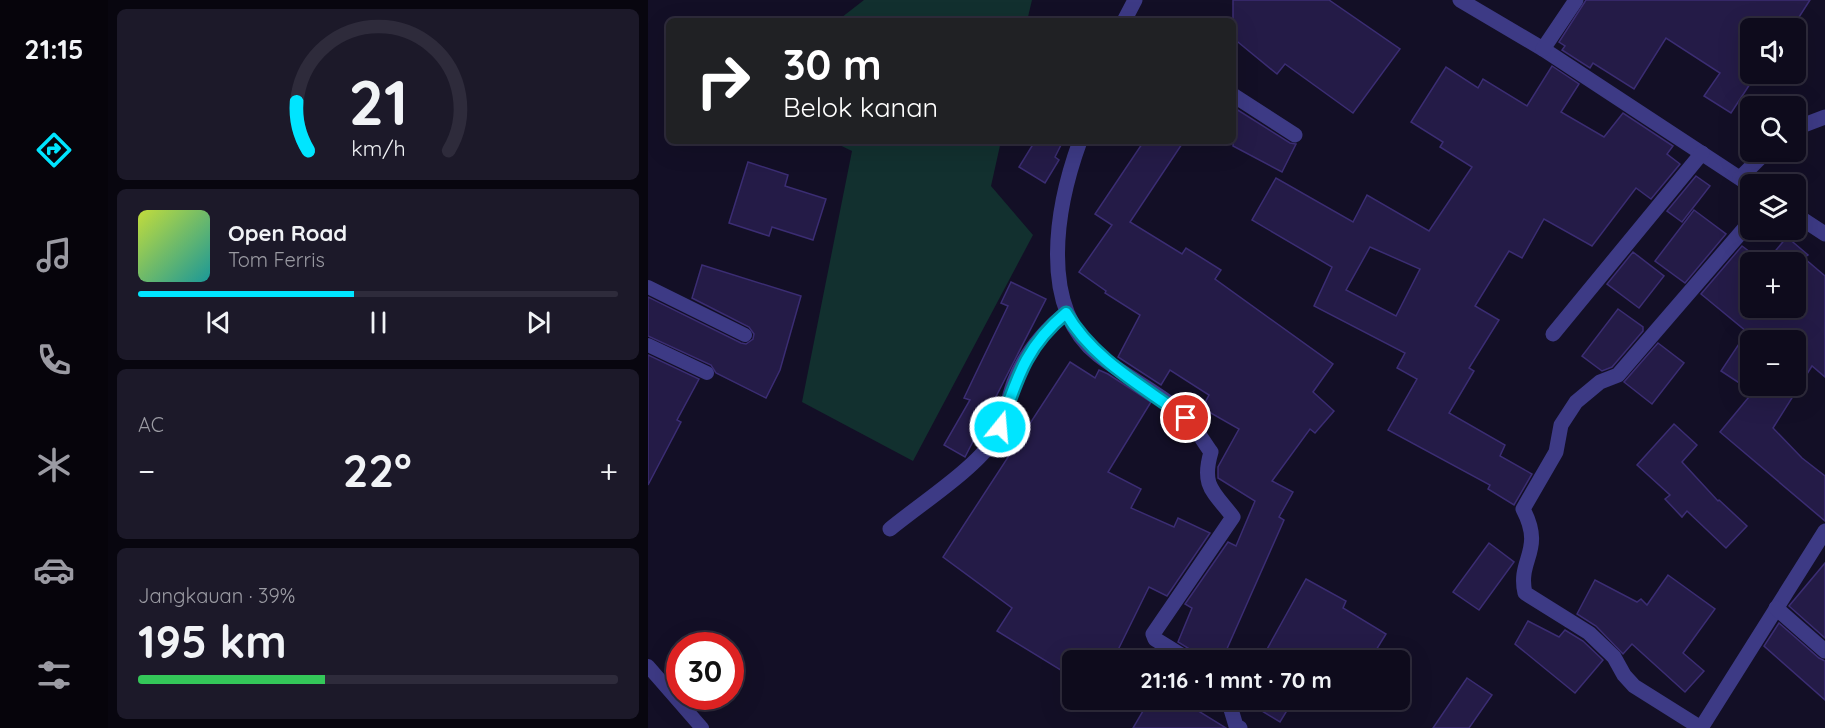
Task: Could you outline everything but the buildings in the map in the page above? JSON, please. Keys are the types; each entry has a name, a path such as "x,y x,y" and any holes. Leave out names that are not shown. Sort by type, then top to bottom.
{"street":[{"path":"1126,18 1135,0"},
{"path":"1460,0 1543,48 1740,179"},
{"path":"1543,48 1576,0"},
{"path":"1236,97 1295,135"},
{"path":"1806,124 1825,117"},
{"path":"1079,144 1067,177 1060,212 1059,273 1066,313 1077,333 1098,355 1186,418 1210,452 1205,473 1212,490 1233,517 1154,634 1155,639 1173,650"},
{"path":"1553,334 1702,153"},
{"path":"1806,222 1825,234"},
{"path":"1740,234 1618,375 1590,388 1576,402 1561,425 1556,452 1523,509 1534,534 1523,586 1525,593 1599,641 1634,686 1701,728 1825,531"},
{"path":"890,529 960,474 989,446 1000,427 1020,369 1051,325 1066,313"},
{"path":"1776,608 1825,651"},
{"path":"1231,710 1236,726 1240,728"}],"lane":[{"path":"648,287 745,334"},
{"path":"648,345 707,372"},
{"path":"648,666 702,728"}],"green space":[{"path":"864,0 1032,0 1028,18 841,18"},
{"path":"837,144 1000,144 991,186 1033,235 913,461 802,402 852,151"}],"route":[{"path":"1000,427 1020,369 1051,325 1066,313 1077,333 1098,355 1186,418"}]}
